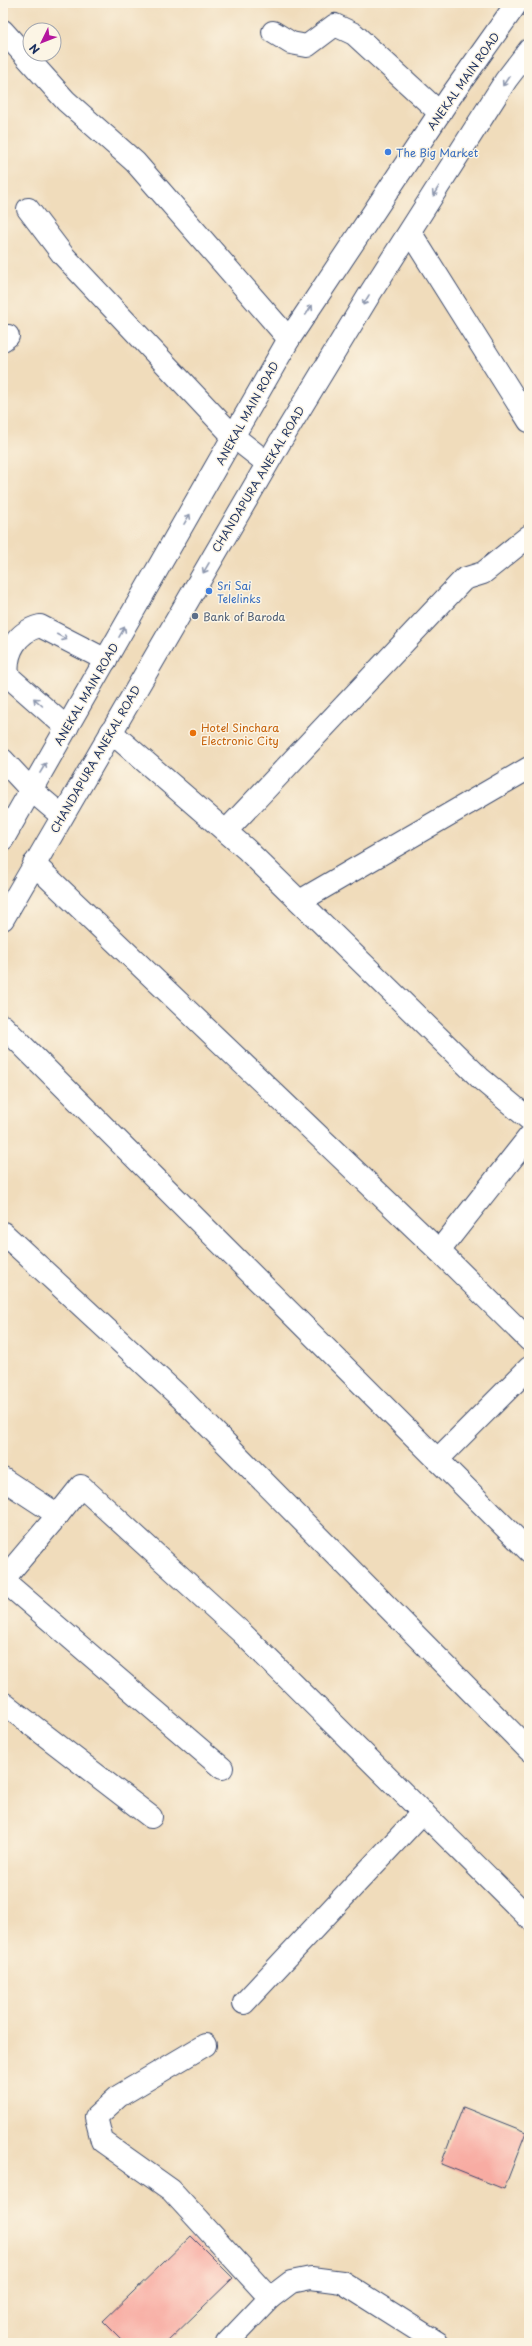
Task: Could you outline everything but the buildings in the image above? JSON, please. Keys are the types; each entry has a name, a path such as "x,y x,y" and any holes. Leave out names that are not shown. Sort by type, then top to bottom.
{"street":[{"name":"ANEKAL MAIN ROAD","path":"3,839 30,789 67,728 289,339 440,113 516,3"},
{"path":"273,32 291,43 308,46 335,26 354,34 440,113"},
{"path":"3,31 66,101 135,162 289,339"},
{"name":"CHANDAPURA ANEKAL ROAD","path":"3,919 267,463 506,80 529,50"},
{"path":"28,209 63,255 234,437 267,463"},
{"path":"410,232 529,421"},
{"path":"226,831 464,579 483,573 529,536"},
{"path":"67,728 8,676 7,642 28,629 40,626 106,660"},
{"path":"111,732 226,831 300,901 481,1080 529,1119"},
{"path":"3,760 30,789 62,816"},
{"path":"300,901 529,768"},
{"path":"34,864 439,1251 529,1340"},
{"path":"3,1026 529,1550"},
{"path":"439,1251 529,1137"},
{"path":"3,1233 182,1400 529,1750"},
{"path":"437,1460 529,1368"},
{"path":"3,1479 58,1515"},
{"path":"222,1768 3,1580 81,1486 241,1632 529,1918"},
{"path":"3,1703 151,1816"},
{"path":"244,2003 423,1812"},
{"path":"205,2045 119,2096 96,2117 102,2141 171,2190 270,2298"},
{"path":"227,2343 270,2298 291,2282 311,2278 342,2282 438,2343"}],"place":[{"name":"The Big Market","path":"388,152"},
{"name":"Sri Sai Telelinks","path":"209,591"},
{"name":"Bank of Baroda","path":"195,616"},
{"name":"Hotel Sinchara Electronic City","path":"193,733"}]}
